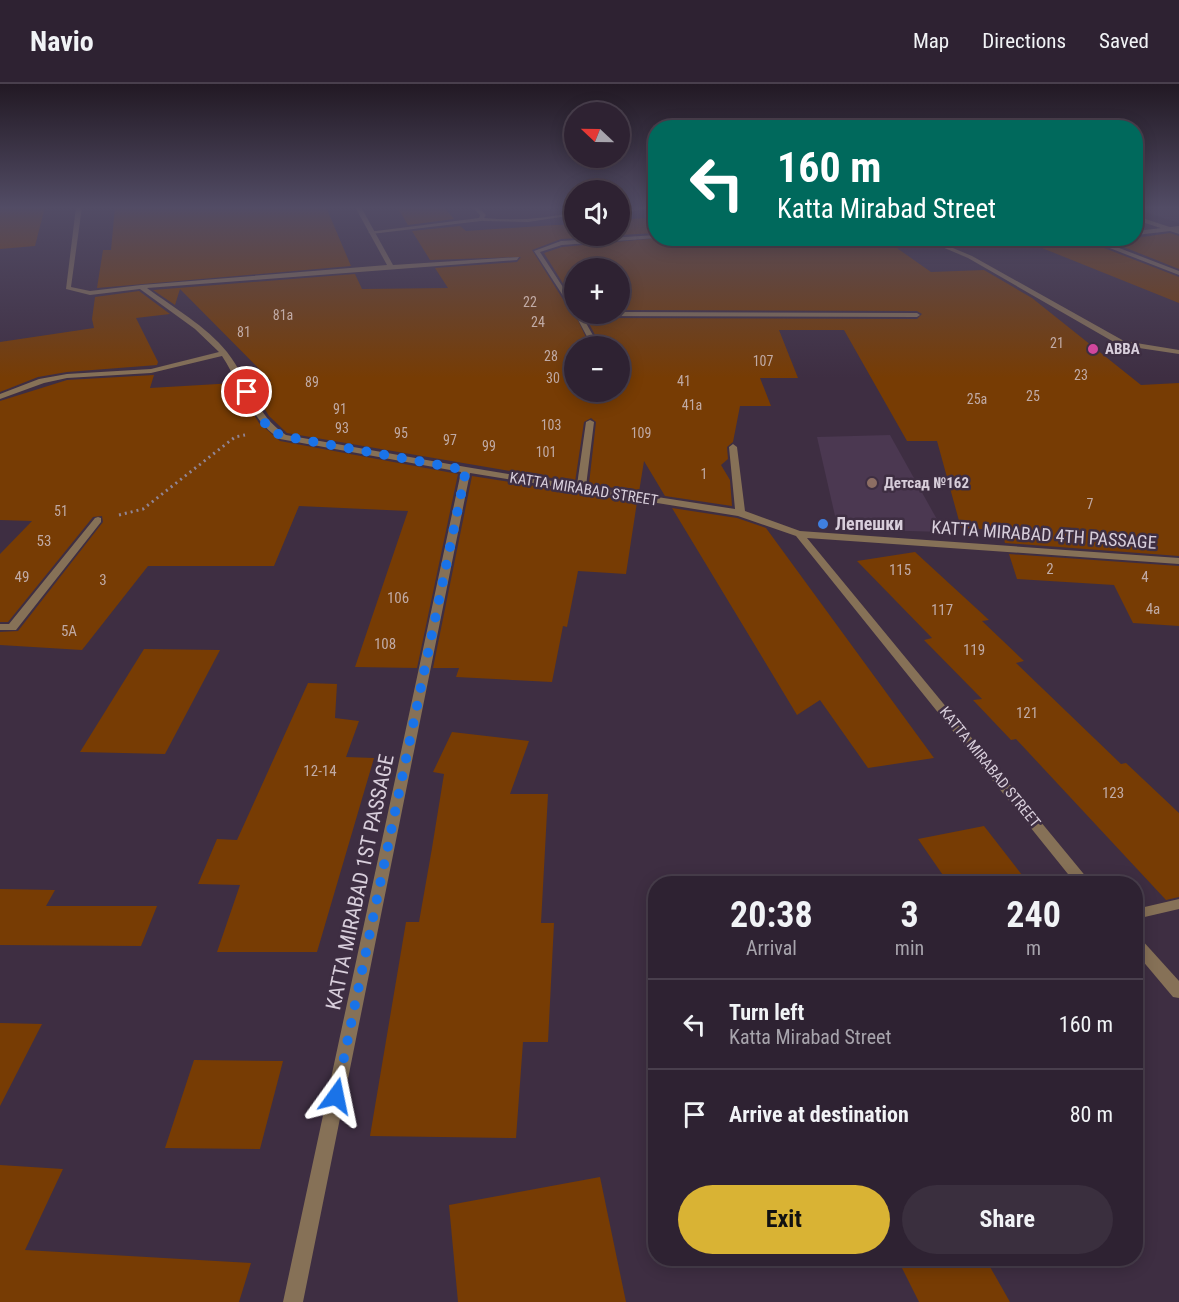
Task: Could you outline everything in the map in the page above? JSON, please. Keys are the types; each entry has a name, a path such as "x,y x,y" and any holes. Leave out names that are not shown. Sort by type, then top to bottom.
{"street":[{"path":"71,264 68,288 90,293 435,264"},
{"path":"545,264 564,293"},
{"path":"982,264 1122,343 1179,352"},
{"path":"1155,264 1179,273"},
{"path":"141,287 185,319 224,353 269,430"},
{"path":"630,314 917,315"},
{"path":"0,397 50,379 151,371 224,353"},
{"path":"581,489 590,422"},
{"name":"KATTA MIRABAD STREET","path":"269,430 302,441 466,470 740,513 799,534 1078,876"},
{"path":"733,447 740,513"},
{"name":"KATTA MIRABAD 1ST PASSAGE","path":"293,1302 466,470"},
{"path":"0,627 12,627 98,520"},
{"name":"KATTA MIRABAD 4TH PASSAGE","path":"799,534 1179,561"},
{"path":"1143,912 1179,904"},
{"path":"1143,951 1179,992"}],"path":[{"path":"98,520 144,508 236,437 269,430"}],"shaded area":[{"name":"Детсад №162","path":"890,435 944,532 838,529 817,437"}],"building":[{"path":"101,264 350,264 351,266 97,288"},
{"path":"492,264 541,264 564,301 564,324 580,324 585,336 564,336 564,402 630,402 630,336 596,336 589,324 630,324 630,318 917,319 922,314 917,311 630,310 630,264 919,264 931,272 984,270 1032,298 1141,385 1179,383 1179,556 1005,543 1001,530 961,528 937,441 907,441 844,330 779,330 798,378 760,378 771,406 740,406 733,442 727,447 728,459 721,465 730,480 732,506 665,496 644,461 639,492 589,484 596,422 591,418 584,422 575,482 287,433 269,416 248,382 271,381 180,289 175,305 153,290 355,274 362,289 448,288 435,268"},
{"path":"551,264 564,264 564,285"},
{"path":"1081,264 1145,264 1179,277 1179,303"},
{"path":"1166,264 1179,264 1179,269"},
{"path":"139,291 170,314 136,318 158,362 157,365 67,372 38,377 0,392 0,342 94,328 92,319 95,297"},
{"path":"154,375 150,388 235,383 259,423 280,441 458,474 417,668 355,667 408,511 299,506 274,566 148,566 82,650 0,645 0,632 18,631 103,522 102,516 93,517 8,622 0,622 0,554 32,521 0,520 0,401 67,380"},
{"path":"472,476 637,502 626,574 578,571 567,627 563,626 552,682 456,677 459,668 433,668"},
{"path":"672,508 737,518 766,528 934,758 868,768 820,700 797,715"},
{"path":"915,552 989,620 982,621 1024,661 1016,663 1121,764 1126,763 1179,813 1179,897 1166,900 1016,739 1011,740 973,700 982,699 924,640 932,638 857,561"},
{"path":"1009,554 1179,566 1179,626 1133,623 1114,585 1017,579"},
{"path":"144,649 220,650 165,754 80,752"},
{"path":"308,683 337,684 335,718 359,721 346,757 374,758 317,952 217,952 240,885 198,884 217,839 237,840"},
{"path":"452,732 529,741 510,794 548,794 541,923 554,923 548,1042 523,1042 516,1138 370,1136 406,922 419,922 432,848 444,774 433,772"},
{"path":"984,826 1023,876 943,876 918,839"},
{"path":"0,889 55,890 46,906 157,906 141,946 0,945"},
{"path":"0,1023 42,1024 0,1106"},
{"path":"194,1060 283,1061 260,1149 165,1148"},
{"path":"0,1165 63,1169 25,1250 251,1263 239,1302 0,1302"},
{"path":"600,1177 626,1302 458,1302 449,1205"},
{"path":"901,1266 990,1266 1010,1302 919,1302"}],"place":[{"name":"ABBA","path":"1093,349"},
{"name":"Детсад №162","path":"872,483"},
{"name":"Лепешки","path":"823,524"}],"route":[{"path":"247,392 269,430 283,436 466,470 336,1096"}]}
